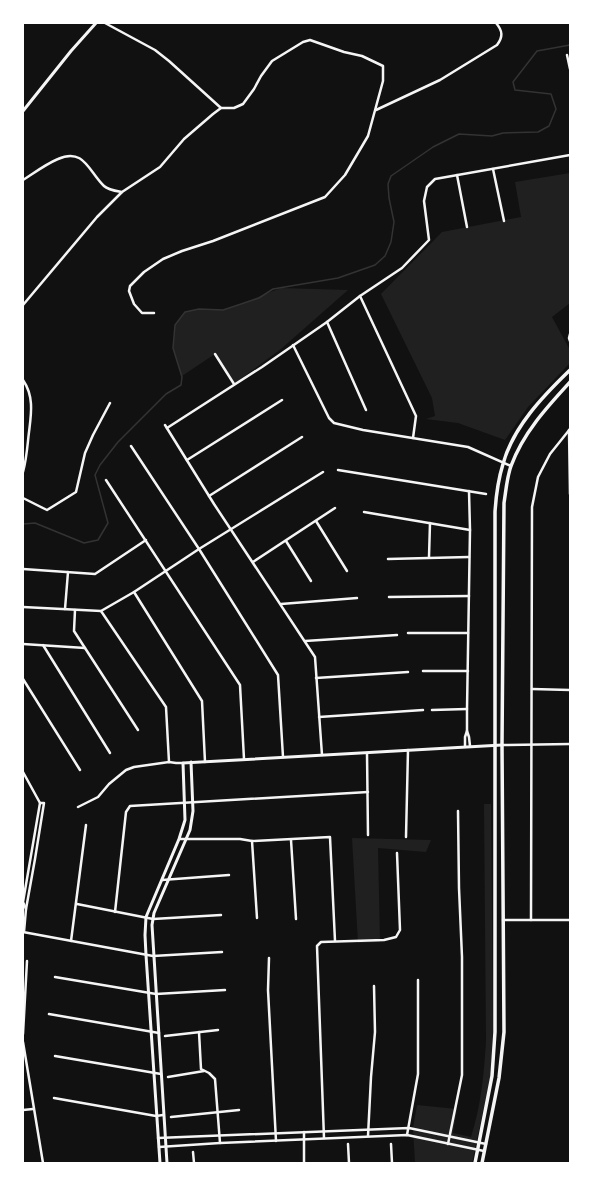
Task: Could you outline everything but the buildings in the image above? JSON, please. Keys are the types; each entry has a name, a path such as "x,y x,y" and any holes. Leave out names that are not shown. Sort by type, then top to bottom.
{"main road":[{"path":"475,1163 495,1054 495,512 498,484 503,462 514,438 526,419 570,370"},
{"path":"482,1163 499,1078 504,1032 502,745 503,520 506,487 511,466 522,443 534,424 570,382"}],"street":[{"path":"23,111 70,51 96,23"},
{"path":"105,23 155,50 220,108"},
{"path":"375,110 440,80 496,45 502,36 501,30 496,23"},
{"path":"23,305 97,217 122,192 160,167 184,139 220,108 234,108 243,104 272,61 303,42 310,40 344,52 362,56 383,66 383,81 368,136 345,175 325,198 163,259 144,272 130,286 129,291 130,297 134,304 142,313 154,313"},
{"path":"567,55 570,69"},
{"path":"167,428 327,322 360,296 402,268 429,240 424,201 427,187 435,179 570,155"},
{"path":"23,180 58,159 65,156 73,156 80,158 88,165 91,172 106,187 122,192"},
{"path":"493,169 504,221"},
{"path":"457,175 467,227"},
{"path":"360,296 416,416 413,438"},
{"path":"327,322 366,410"},
{"path":"570,334 570,341"},
{"path":"293,345 329,418 334,423 468,447 511,466"},
{"path":"215,354 234,384"},
{"path":"23,380 32,408 27,456 23,472"},
{"path":"187,460 282,400"},
{"path":"23,498 47,510 76,492 85,453 110,403"},
{"path":"165,425 209,496 315,657 322,755"},
{"path":"570,429 570,494"},
{"path":"531,920 532,507 538,477 550,454 570,429"},
{"path":"209,496 302,437"},
{"path":"131,446 199,549 278,675 283,757"},
{"path":"338,470 486,494"},
{"path":"23,607 101,611 134,592 199,549 323,472"},
{"path":"106,480 240,685 244,759"},
{"path":"465,746 467,731 468,671 470,530 469,491"},
{"path":"253,562 335,508"},
{"path":"364,512 470,530"},
{"path":"316,521 347,571"},
{"path":"429,557 430,523"},
{"path":"23,568 95,574 146,540"},
{"path":"286,541 311,581"},
{"path":"388,559 469,557"},
{"path":"65,609 68,572"},
{"path":"134,592 202,701 205,762"},
{"path":"389,597 468,596"},
{"path":"280,604 358,598"},
{"path":"75,610 74,631 138,730"},
{"path":"101,611 166,707 169,762"},
{"path":"408,632 468,632"},
{"path":"305,641 397,634"},
{"path":"23,644 86,648"},
{"path":"42,645 110,753"},
{"path":"423,671 468,671"},
{"path":"316,678 408,672"},
{"path":"23,679 80,770"},
{"path":"532,689 570,690"},
{"path":"432,710 467,709"},
{"path":"319,717 423,710"},
{"path":"467,731 470,737 470,746"},
{"path":"78,806 98,797 109,784 126,770 134,767 169,762 205,762 465,746 570,744"},
{"path":"406,838 408,750"},
{"path":"367,752 368,836"},
{"path":"167,1163 152,925 154,912 186,840 192,821 191,762"},
{"path":"160,1163 146,954 146,917 180,839 185,820 186,802 183,763"},
{"path":"23,772 40,803 44,803 26,909 24,932 71,942 153,956 222,952"},
{"path":"115,912 126,812 128,808 133,805 368,792"},
{"path":"26,909 23,902 40,803"},
{"path":"448,1144 462,1075 462,957 458,811"},
{"path":"185,820 192,821"},
{"path":"71,942 86,825"},
{"path":"180,839 252,841 330,837 335,942"},
{"path":"290,840 296,919"},
{"path":"252,841 257,918"},
{"path":"324,1138 317,946 321,942 384,940 396,937 400,930 397,853"},
{"path":"31,858 35,859"},
{"path":"27,875 32,876"},
{"path":"161,880 229,875"},
{"path":"77,904 153,919 221,915"},
{"path":"503,920 570,920"},
{"path":"269,958 268,990 276,1141"},
{"path":"23,1034 28,961"},
{"path":"55,977 156,994 225,990"},
{"path":"407,1136 418,1074 418,980"},
{"path":"368,1136 375,1032 374,986"},
{"path":"49,1014 159,1033"},
{"path":"165,1036 218,1030"},
{"path":"199,1032 201,1069 215,1079 220,1143"},
{"path":"23,1042 43,1163"},
{"path":"55,1056 161,1074"},
{"path":"168,1077 204,1070"},
{"path":"54,1098 156,1116 164,1115"},
{"path":"23,1110 33,1109"},
{"path":"171,1117 239,1110"},
{"path":"158,1138 220,1137 275,1133 409,1128 486,1144"},
{"path":"304,1132 304,1163"},
{"path":"159,1147 368,1136 407,1136 485,1151"},
{"path":"348,1144 348,1163"},
{"path":"391,1144 392,1163"},
{"path":"193,1152 194,1163"}],"shaded area":[{"path":"570,173 570,303 552,317 570,350 570,363 528,407 505,440 458,423 426,419 435,416 432,398 381,294 442,232 521,217 515,182"},
{"path":"281,288 348,290 281,349 234,384 215,354 182,376 173,348 175,325 185,312 199,309 224,310"},
{"path":"484,804 491,804 493,1027 490,1079 472,1163 415,1163 413,1128 417,1105 457,1109 453,1133 471,1137 480,1102 486,1041"},
{"path":"352,838 431,840 426,852 378,848 380,942 358,943"}],"waterway":[{"path":"23,524 35,523 84,543 98,540 108,523 95,475 100,465 118,442 166,394 181,385 182,377 173,348 175,325 185,312 199,309 223,310 259,298 273,289 338,278 375,265 385,256 391,242 394,222 388,184 391,176 433,147 459,134 492,136 503,133 538,132 549,126 556,109 551,94 515,90 513,82 537,51 570,45"}]}
